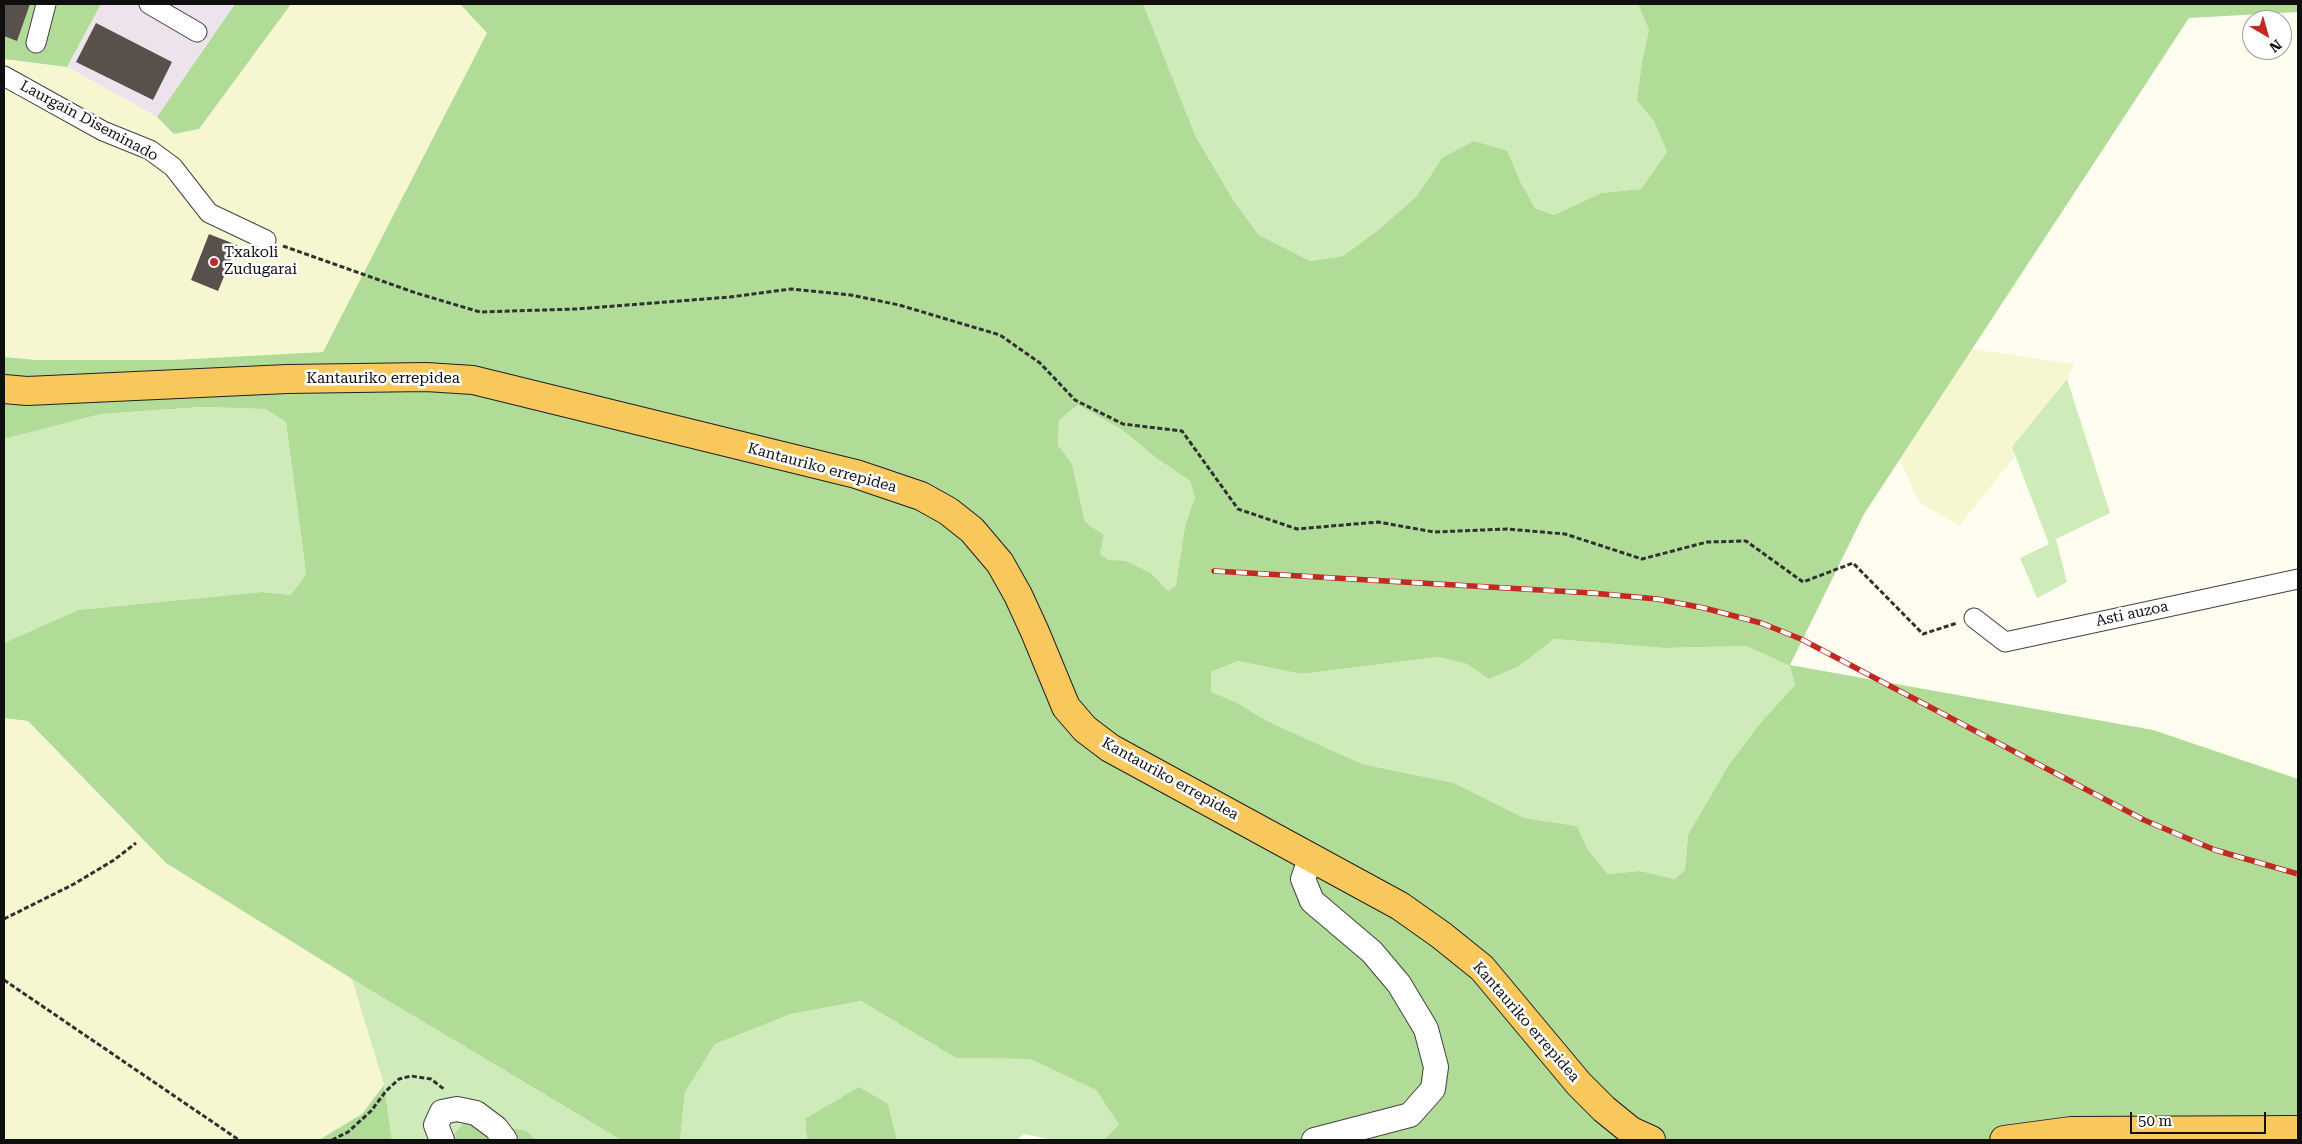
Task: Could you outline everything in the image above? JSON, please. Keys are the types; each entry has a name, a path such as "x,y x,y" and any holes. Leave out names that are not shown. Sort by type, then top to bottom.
{"highway":[{"path":"4,371 119,386"},
{"name":"Kantauriko errepidea","path":"119,386 361,378 426,377 473,380 856,474 921,496 948,511 972,530 1000,563 1018,595 1035,632 1049,670 1066,707 1085,729 1110,748 1400,906 1441,935 1482,968 1579,1084 1604,1109 1631,1131 1651,1140"},
{"path":"4,389 27,391 119,386"},
{"path":"2004,1140 2071,1131 2298,1130"}],"street":[{"path":"36,43 46,4"},
{"path":"149,4 197,32"},
{"name":"Laurgain Diseminado","path":"4,76 103,131 150,150 173,167 209,213 266,240"},
{"name":"Asti auzoa","path":"1974,618 2005,642 2298,580"},
{"path":"1311,857 1303,879 1312,901 1372,952 1400,984 1426,1029 1436,1067 1433,1089 1410,1115 1314,1140"},
{"path":"442,1140 436,1125 442,1112 457,1109 476,1113 496,1128 505,1140"}],"path":[{"path":"266,240 416,293 480,312 576,309 682,301 730,297 791,288 851,295 899,306 1000,335 1040,363 1074,400 1123,424 1182,431 1238,509 1296,529 1378,522 1434,532 1507,529 1546,532 1566,534 1642,559 1707,542 1746,541 1803,582 1853,563 1923,634 1974,618"},
{"path":"4,919 74,884 114,860 136,843"},
{"path":"4,980 239,1140"},
{"path":"332,1140 348,1132 371,1111 386,1091 398,1080 411,1076 431,1079 450,1094 457,1109"}],"shaded area":[{"path":"101,4 235,4 157,117 67,67"}],"green space":[{"path":"4,4 101,4 67,67 4,59"},
{"path":"235,4 291,4 199,129 174,134 157,117"},
{"path":"291,4 460,4 487,33 323,352 172,360 37,360 4,357 4,59 67,67 157,117 174,134 199,129"},
{"path":"460,4 1143,4 1196,137 1235,203 1259,235 1310,261 1343,256 1377,231 1417,196 1442,158 1474,141 1507,151 1520,181 1535,208 1554,215 1601,193 1641,189 1667,152 1654,121 1637,101 1642,61 1649,30 1638,4 2298,4 2298,12 2292,12 2292,10 2242,10 2242,15 2189,18 1864,514 1790,665 2153,730 2298,779 2298,1140 1103,1140 1119,1125 1096,1090 1030,1059 956,1058 861,1001 791,1014 715,1044 685,1092 680,1140 621,1140 352,979 166,863 28,721 4,718 4,643 78,610 262,592 291,595 306,574 286,422 265,409 202,407 101,414 4,439 4,357 37,360 172,360 323,352 487,33","holes":["1078,405 1121,429 1155,457 1190,481 1195,497 1185,526 1176,586 1168,591 1151,573 1126,561 1108,560 1100,554 1104,535 1085,522 1072,464 1058,445 1059,420","1554,639 1664,648 1746,646 1790,666 1795,685 1763,720 1729,765 1688,835 1685,870 1675,879 1640,871 1608,874 1588,850 1577,826 1524,818 1454,783 1362,764 1265,720 1236,702 1211,692 1211,672 1238,661 1301,674 1438,657 1467,664 1489,679 1518,667"]},
{"path":"1143,4 1638,4 1649,30 1642,61 1637,101 1654,121 1667,152 1641,189 1601,193 1554,215 1535,208 1520,181 1442,158 1417,196 1377,231 1343,256 1310,261 1259,235 1235,203 1196,137"},
{"path":"1972,349 2074,364 2067,379 2012,447 2015,456 1959,526 1919,502 1900,460"},
{"path":"2067,379 2110,513 2056,539 2067,582 2037,598 2020,558 2049,544 2012,447"},
{"path":"1078,405 1121,429 1155,457 1190,481 1195,497 1185,526 1177,586 1168,591 1151,573 1126,561 1108,561 1100,554 1104,535 1085,522 1072,464 1058,445 1059,420"},
{"path":"202,407 265,409 286,422 306,574 291,595 262,592 78,610 4,643 4,439 101,414"},
{"path":"1554,639 1664,648 1746,646 1790,666 1795,685 1763,720 1688,835 1685,870 1675,879 1640,871 1608,874 1588,850 1577,826 1524,818 1454,783 1362,764 1265,720 1236,702 1211,692 1211,672 1238,661 1301,674 1438,657 1467,664 1489,679 1518,667"},
{"path":"4,718 28,721 166,863 352,979 384,1085 362,1114 319,1140 4,1140"},
{"path":"352,979 621,1140 536,1140 527,1131 450,1140 392,1140 384,1085"},
{"path":"861,1001 956,1058 1030,1059 1096,1090 1119,1125 1103,1140 1053,1140 1024,1134 1017,1140 897,1140 888,1104 805,1119 807,1140 680,1140 685,1092 715,1044 791,1014"},
{"path":"384,1085 392,1140 319,1140 362,1114"},
{"path":"859,1087 888,1104 897,1140 807,1140 805,1119"},
{"path":"466,1120 527,1131 536,1140 450,1140"}],"building":[{"path":"4,4 30,4 17,41 4,36"},
{"path":"96,23 172,62 153,100 76,62"},
{"name":"Txakoli Zudugarai","path":"209,234 237,245 218,291 191,280"}],"railway":[{"path":"1214,571 1592,593 1657,599 1704,608 1761,623 1801,639 2144,820 2215,850 2298,874"}],"place":[{"name":"Txakoli Zudugarai","path":"214,262"}]}
